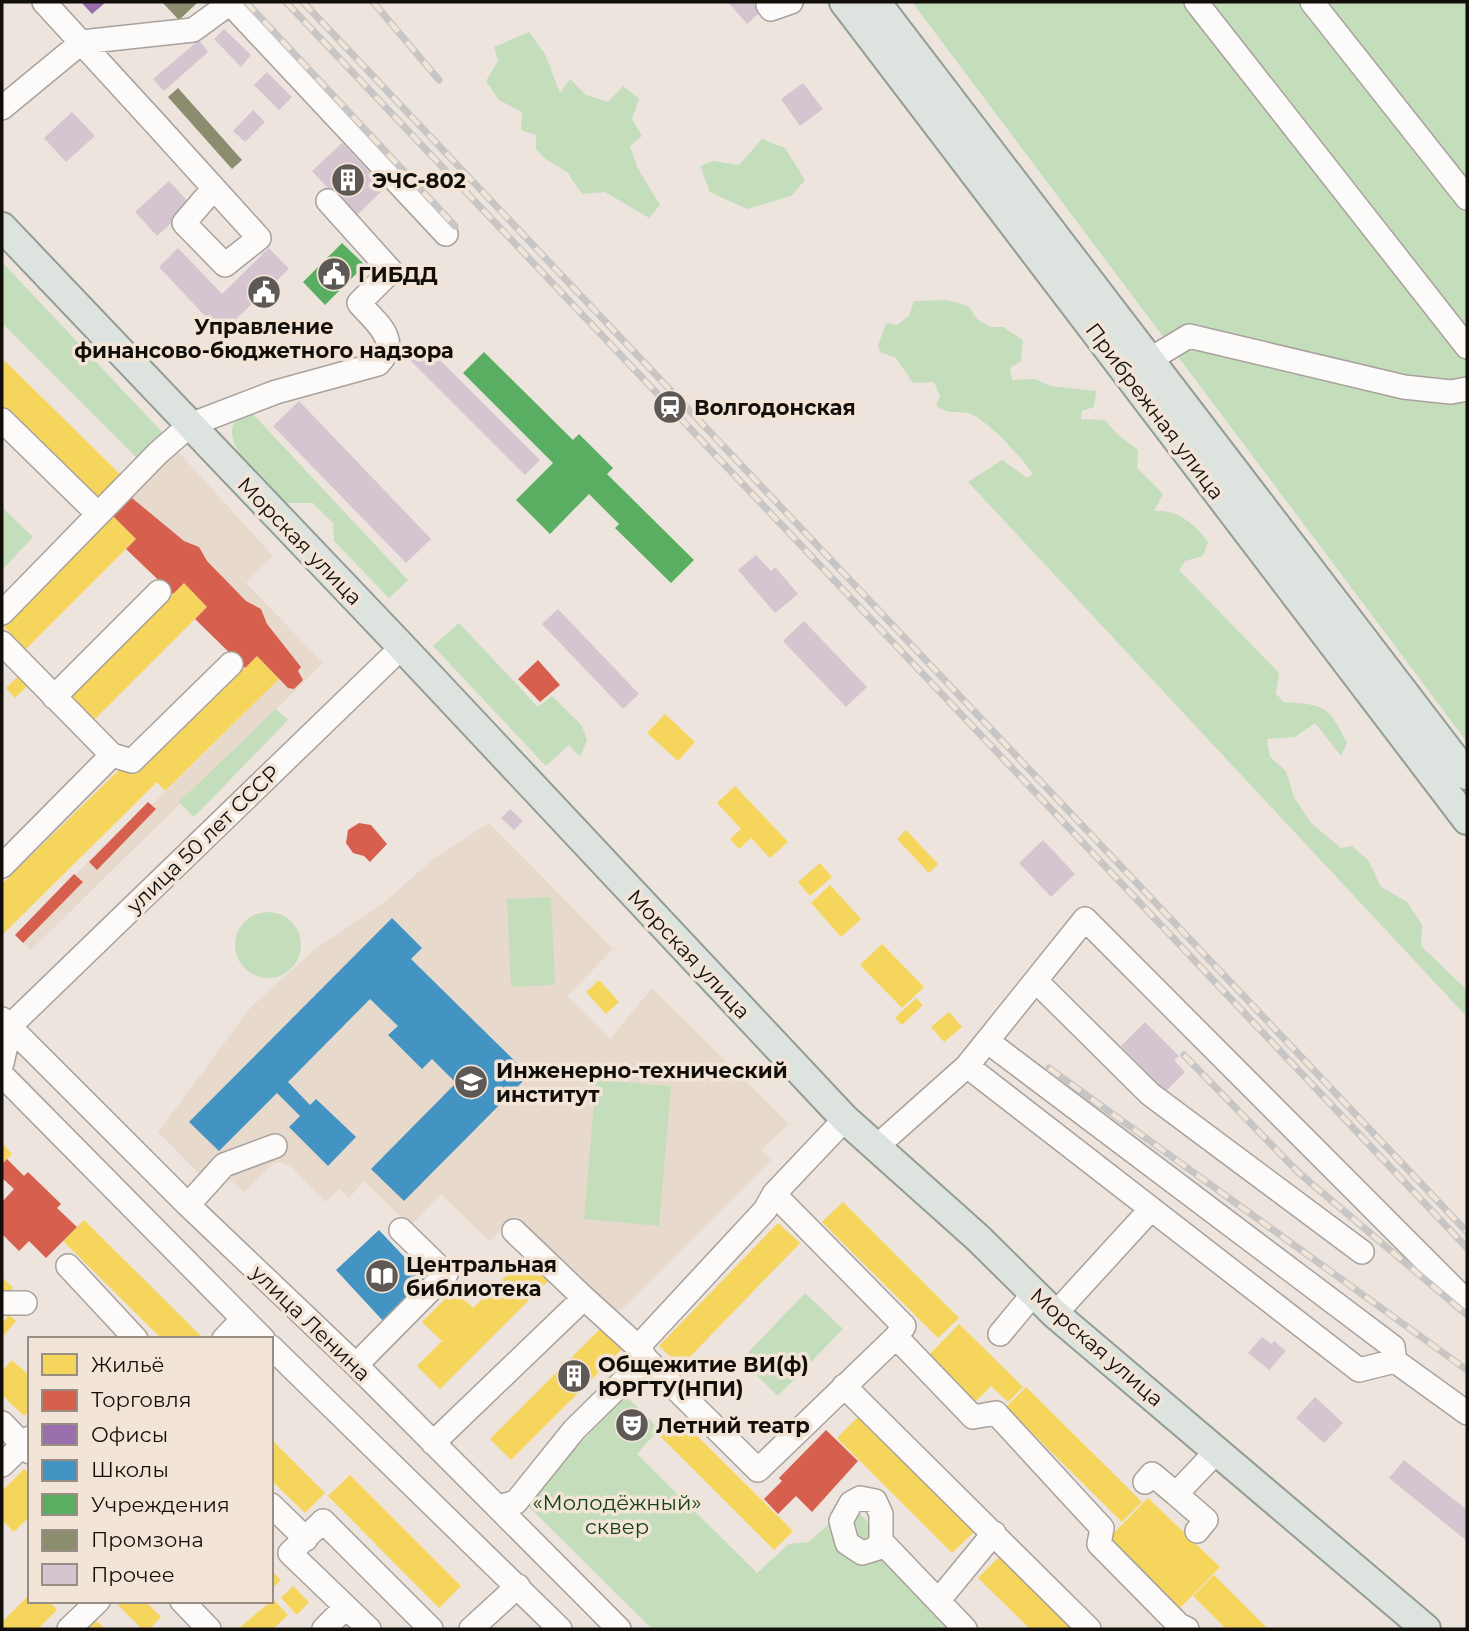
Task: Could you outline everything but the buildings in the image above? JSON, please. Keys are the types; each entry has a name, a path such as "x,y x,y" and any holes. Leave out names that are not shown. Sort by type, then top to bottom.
{"main road":[{"name":"Прибрежная улица","path":"844,2 925,89 1149,360 1467,775"},
{"name":"Прибрежная улица","path":"876,2 925,89 1467,820"},
{"name":"Морская улица","path":"2,228 875,1149 978,1238 1055,1314 1420,1628"}],"street":[{"path":"44,2 214,188"},
{"path":"2,108 82,42 193,30 229,2 446,234"},
{"path":"768,5 771,9 791,2"},
{"path":"1196,2 1467,347"},
{"path":"1312,2 1467,198"},
{"path":"2,614 98,514 190,425 276,392 377,364 387,355 390,345 386,336 359,303 391,271 328,201"},
{"path":"1149,360 1189,336 1404,387 1451,392 1467,389"},
{"path":"2,420 98,514"},
{"path":"54,697 159,593"},
{"path":"2,643 112,755 132,761 231,664"},
{"name":"улица 50 лет СССР","path":"6,1025 402,647"},
{"path":"2,866 112,755"},
{"path":"875,1149 967,1066 1085,919 1467,1302"},
{"path":"1036,981 1150,1094 1362,1252"},
{"path":"2,1063 6,1025"},
{"name":"улица Ленина","path":"6,1025 188,1205 356,1365 619,1629"},
{"path":"987,1041 1393,1347 1395,1361 1467,1413"},
{"path":"967,1066 1359,1370 1395,1361"},
{"name":"улица Ленина","path":"2,1075 261,1337"},
{"path":"498,1507 516,1502 574,1430 765,1210 775,1194 845,1119"},
{"path":"188,1205 224,1166 275,1146"},
{"path":"514,1231 642,1353 758,1470 896,1337 904,1326 775,1194"},
{"path":"1055,1314 1151,1209"},
{"path":"356,1365 446,1274 401,1230"},
{"path":"68,1266 134,1337"},
{"path":"1000,1334 1034,1293"},
{"path":"433,1443 584,1298"},
{"path":"2,1303 25,1303"},
{"path":"226,1337 243,1319"},
{"path":"896,1337 973,1416 996,1413 1102,1528 1099,1544 1179,1625 1187,1629"},
{"path":"273,1349 560,1629"},
{"path":"844,1387 1089,1629"},
{"path":"2,1423 27,1445 2,1465"},
{"path":"1176,1494 1217,1451"},
{"path":"1145,1482 1152,1474 1206,1520 1198,1531"},
{"path":"273,1507 306,1539"},
{"path":"369,1629 290,1553 323,1521 432,1629"},
{"path":"938,1601 994,1534"},
{"path":"881,1541 965,1629"},
{"path":"471,1629 518,1586"},
{"path":"69,1629 96,1603"},
{"path":"185,1603 209,1629"},
{"path":"324,1629 346,1607"},
{"path":"1199,1629 1204,1629"}],"shaded area":[{"path":"173,446 273,556 246,583 323,663 31,950 15,935 148,802 152,805 279,679 108,512"},
{"name":"Инженерно-технический институт","path":"489,823 613,949 567,996 610,1039 652,988 789,1124 761,1150 771,1160 618,1313 516,1216 489,1241 441,1194 410,1226 364,1181 349,1198 339,1189 325,1202 290,1165 279,1162 272,1164 244,1192 226,1176 211,1186 158,1132 251,1007 314,950 386,901 432,860"}],"green space":[{"path":"912,2 1467,2 1467,742"},
{"path":"529,32 545,54 560,93 570,79 586,95 608,102 623,86 639,99 632,119 642,136 630,146 638,169 660,205 649,218 605,192 582,194 567,172 544,158 536,149 536,135 521,130 522,112 499,100 486,81 498,61 494,47"},
{"path":"762,139 785,148 805,180 791,196 747,209 710,192 700,166 713,161 739,165"},
{"path":"2,262 165,436 138,459 2,323"},
{"path":"948,300 968,306 977,319 990,327 1003,327 1023,340 1021,361 1010,368 1012,380 1035,379 1051,386 1096,391 1094,407 1082,411 1081,419 1105,420 1118,435 1138,450 1137,468 1163,494 1154,511 1170,512 1185,519 1208,542 1203,556 1185,561 1179,570 1279,673 1276,693 1283,702 1308,704 1323,709 1335,721 1347,743 1341,756 1315,723 1295,737 1267,739 1270,757 1286,771 1294,797 1311,823 1341,848 1352,846 1368,860 1381,887 1407,902 1422,925 1421,946 1467,990 1467,1017 968,482 1002,460 1027,478 1033,474 1013,449 984,422 968,413 948,411 936,406 940,396 934,382 913,383 896,358 880,352 878,346 886,323 897,325 909,316 914,301"},
{"path":"250,411 408,580 389,598 334,541 333,523 313,503 286,503 243,458 235,444 232,431 236,420"},
{"path":"2,507 33,537 2,570"},
{"path":"459,623 538,707 552,696 582,726 587,740 580,757 569,745 546,766 433,646"},
{"path":"276,709 288,720 194,817 179,802"},
{"path":"551,897 555,985 511,987 507,899"},
{"path":"268,912 281,915 291,922 298,932 301,945 298,958 291,968 281,975 268,978 255,975 245,968 238,958 235,945 238,932 245,922 255,915"},
{"path":"596,1080 671,1086 659,1226 584,1219"},
{"path":"805,1293 843,1329 778,1396 741,1360"},
{"name":"«Молодёжный» сквер","path":"626,1396 659,1429 637,1454 757,1573 789,1544 809,1542 850,1504 973,1629 652,1629 524,1502"}],"railway":[{"path":"246,2 455,226"},
{"path":"286,2 1467,1248"},
{"path":"303,2 1467,1232"},
{"path":"373,2 439,80"},
{"path":"1184,1055 1299,1173 1467,1315"},
{"path":"1049,1068 1467,1370"}],"place":[{"name":"ЭЧС-802","path":"348,180"},
{"name":"ГИБДД","path":"334,274"},
{"name":"Управление финансово-бюджетного надзора","path":"264,292"},
{"name":"Волгодонская","path":"670,407"},
{"name":"Инженерно-технический институт","path":"471,1082"},
{"name":"Центральная библиотека","path":"382,1276"},
{"name":"Общежитие ВИ(ф) ЮРГТУ(НПИ)","path":"574,1376"},
{"name":"Летний театр","path":"632,1425"}]}
